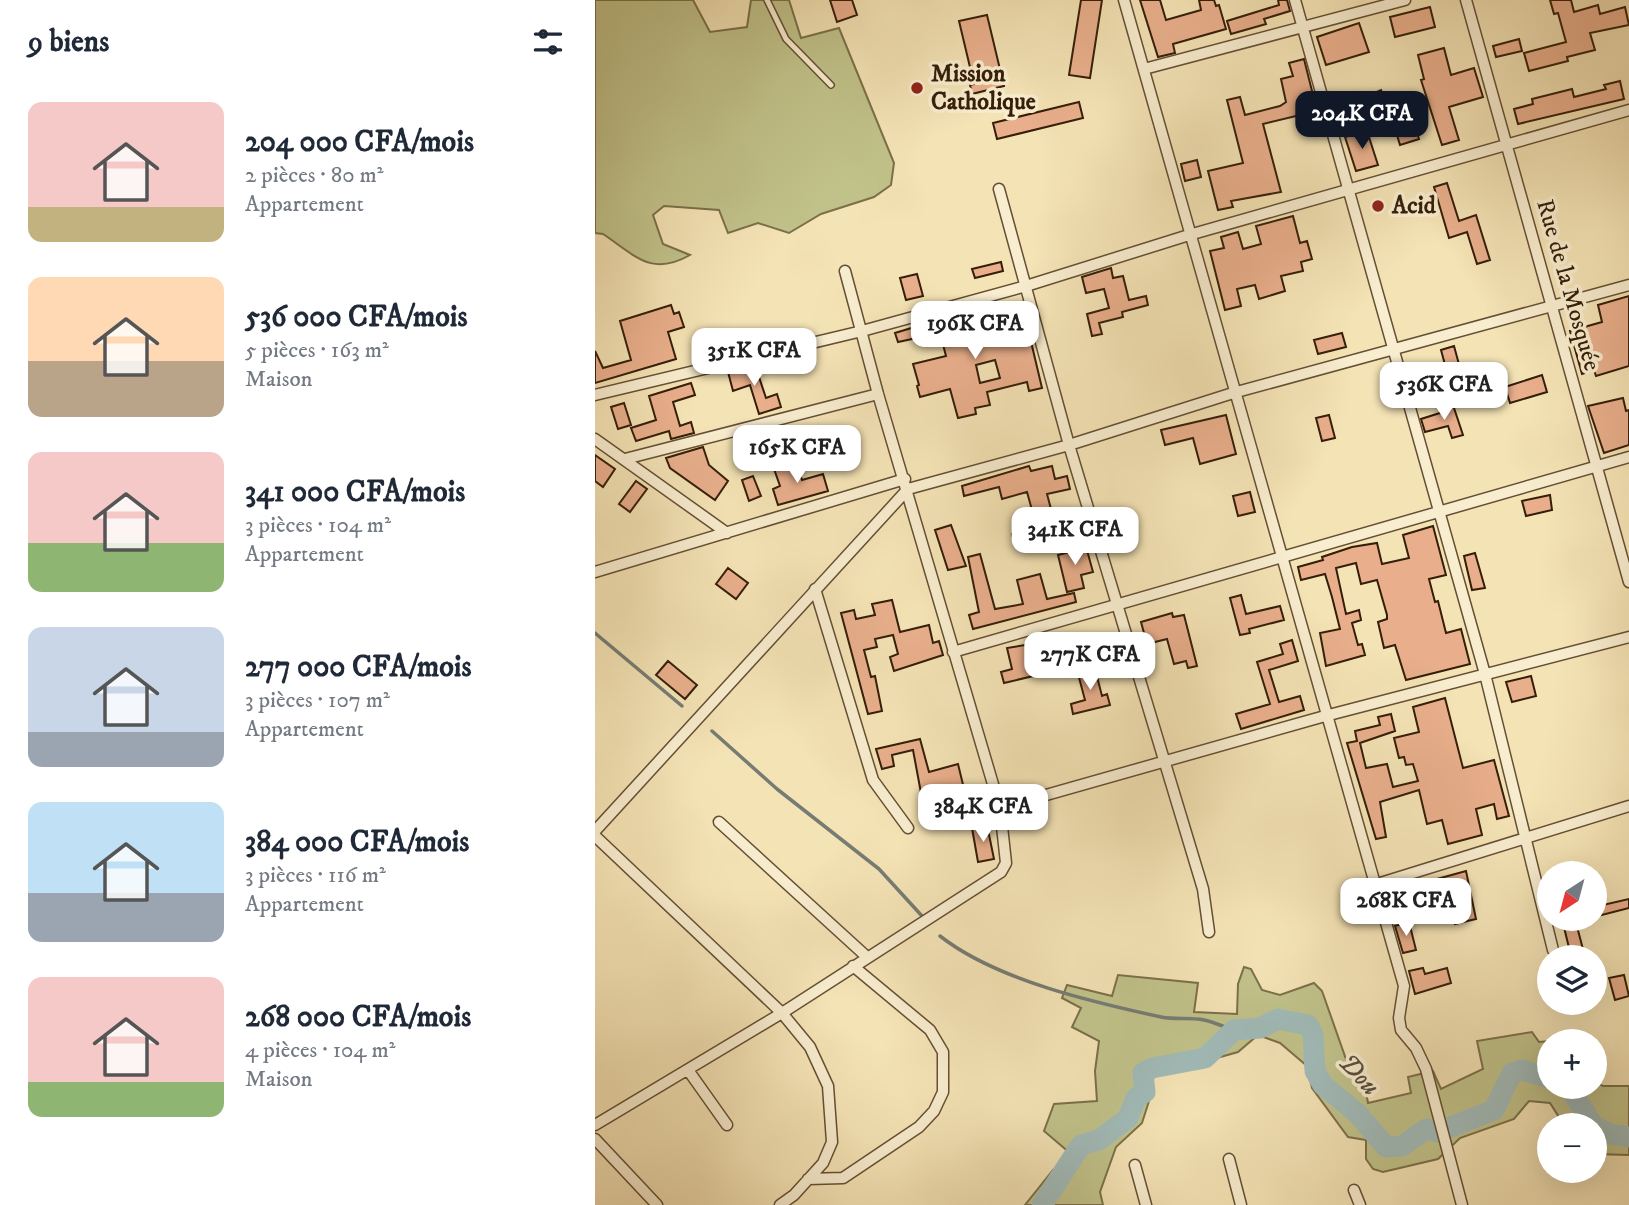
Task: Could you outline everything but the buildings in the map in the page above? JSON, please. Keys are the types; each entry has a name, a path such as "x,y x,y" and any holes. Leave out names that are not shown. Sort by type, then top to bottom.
{"street":[{"path":"1124,0 1233,393 1404,986 1399,1018 1401,1030 1416,1048 1426,1069 1462,1205"},
{"path":"1295,0 1436,510 1485,674 1552,945"},
{"path":"1143,69 1301,25 1405,0"},
{"name":"Rue de la Mosquée","path":"1466,0 1629,582"},
{"path":"595,396 862,331 1025,286 1189,234 1629,110"},
{"path":"999,189 1069,445 1203,889 1209,932"},
{"path":"595,1125 782,1013 1002,872 1006,863 1000,808 878,394 845,271"},
{"path":"595,572 906,484 1069,445 1233,393 1629,285"},
{"path":"625,459 878,394"},
{"path":"595,439 727,533"},
{"path":"953,652 1436,510 1629,457"},
{"path":"780,1205 795,1195 823,1163 832,1142 828,1086 810,1047 782,1013 595,834 906,484"},
{"path":"815,589 873,780 908,828"},
{"path":"1000,808 1325,716 1629,636"},
{"path":"1374,885 1629,806"},
{"path":"719,822 867,957"},
{"path":"808,1179 843,1178 919,1127 934,1111 943,1092 943,1052 930,1030 853,966"},
{"path":"688,1070 727,1125"},
{"path":"595,1139 657,1205"},
{"path":"1229,1159 1241,1205"},
{"path":"1135,1165 1146,1205"},
{"path":"1354,1190 1360,1205"}],"lane":[{"path":"767,0 786,39 831,85"}],"green space":[{"path":"595,0 693,0 710,32 747,27 751,0 789,0 801,38 839,28 894,163 891,185 874,197 821,214 789,233 758,223 728,233 719,210 664,206 653,215 663,244 690,255 665,264 644,261 603,234 595,233"},
{"path":"1244,967 1251,969 1262,990 1280,995 1314,983 1322,991 1353,1079 1365,1086 1368,1103 1411,1093 1408,1077 1433,1071 1441,1089 1483,1069 1477,1041 1532,1032 1537,1039 1537,1099 1607,1099 1607,1086 1629,1086 1629,1155 1607,1154 1607,1113 1556,1113 1550,1103 1529,1101 1514,1119 1460,1138 1438,1159 1383,1172 1373,1169 1366,1159 1366,1140 1348,1137 1312,1088 1307,1066 1280,1043 1258,1035 1238,1052 1146,1078 1149,1101 1142,1123 1116,1147 1100,1192 1103,1205 1025,1205 1053,1170 1059,1173 1071,1154 1044,1131 1054,1104 1097,1101 1095,1071 1099,1041 1072,1027 1081,1008 1062,998 1067,985 1112,996 1118,975 1198,983 1194,1012 1237,1014 1238,984"}],"waterway":[{"path":"595,633 682,706"},
{"path":"712,731 777,789 879,869 922,916"},
{"path":"940,936 988,965 1046,987 1134,1011 1166,1018 1204,1020 1234,1030"},
{"name":"Dou","path":"1042,1205 1081,1145 1099,1140 1128,1118 1136,1098 1145,1092 1143,1073 1152,1068 1205,1058 1234,1030 1260,1028 1278,1019 1308,1025 1313,1034 1315,1071 1323,1085 1358,1114 1386,1147 1402,1146 1426,1129 1438,1132 1494,1110 1512,1073 1522,1070 1537,1074"},
{"name":"Dou","path":"1577,1099 1585,1113"},
{"name":"Dou","path":"1607,1132 1629,1137"}],"place":[{"name":"Mission Catholique","path":"917,88"},
{"name":"Acid","path":"1378,206"}]}
